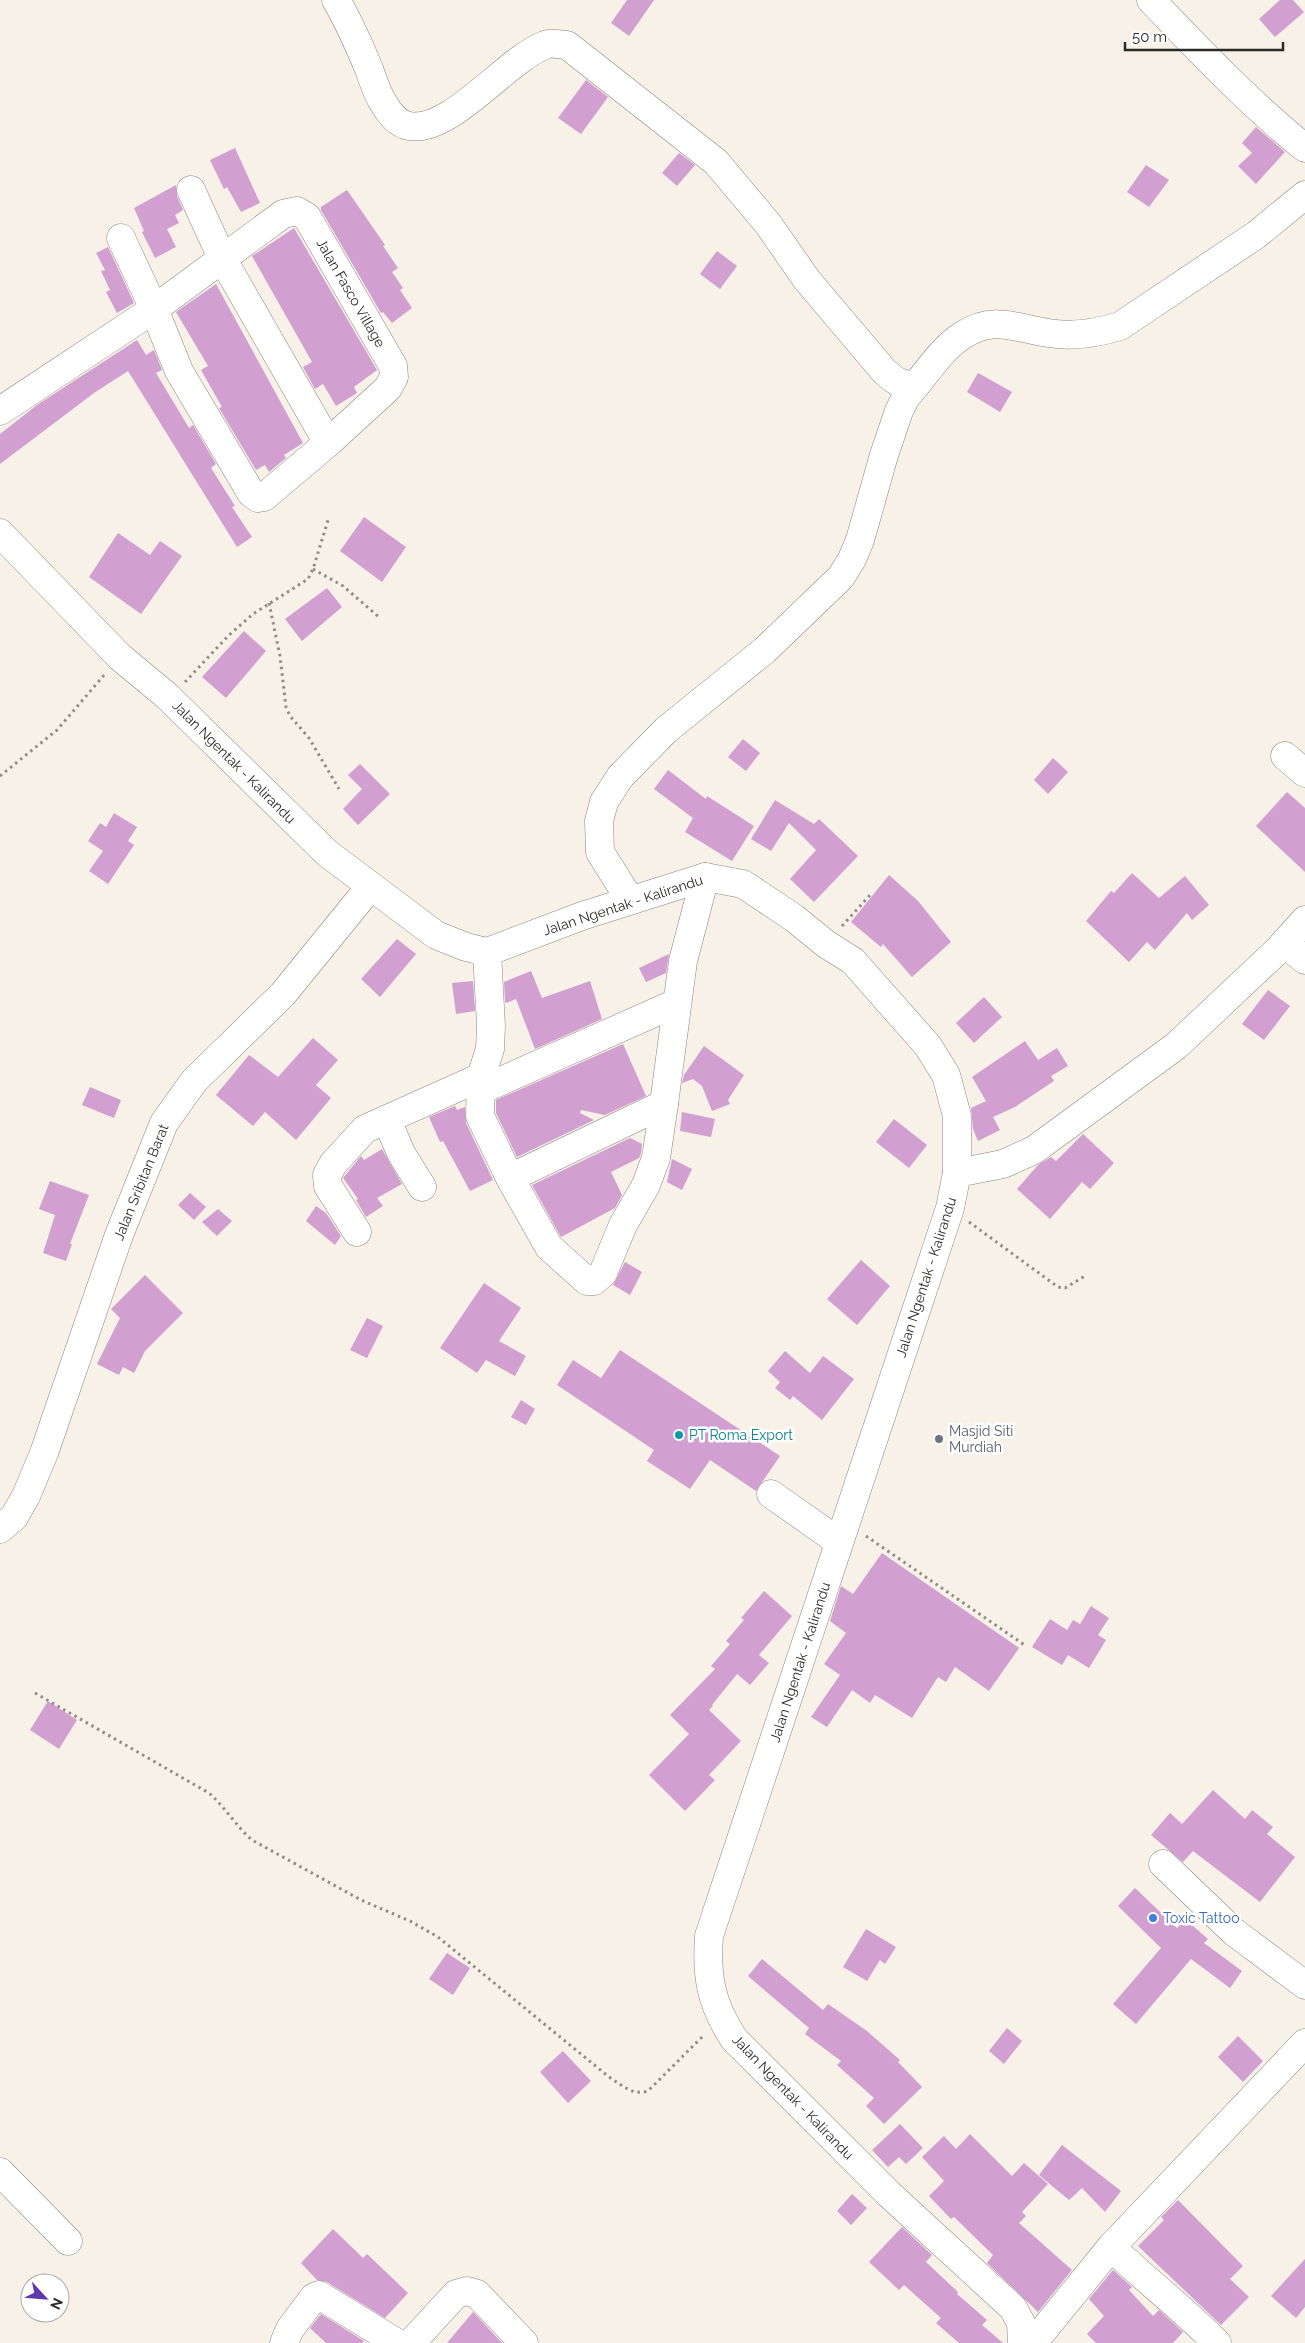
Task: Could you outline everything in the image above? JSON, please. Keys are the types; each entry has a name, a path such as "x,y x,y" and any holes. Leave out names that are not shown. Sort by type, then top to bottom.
{"street":[{"path":"336,0 348,20 383,104 398,121 409,126 422,126 439,120 467,102 518,60 546,44 567,45 716,162 768,224 806,280 884,371 898,383 916,385"},
{"path":"1151,0 1206,57 1287,134 1305,148"},
{"path":"191,190 222,258 328,443"},
{"path":"630,900 600,852 599,821 604,802 620,777 666,730 765,650 841,577 852,559 860,540 884,455 906,397 938,358 962,336 990,323 1007,324 1049,334 1100,332 1120,326 1256,236 1305,195"},
{"name":"Jalan Fasco Village","path":"0,411 154,309 283,214 298,211 307,217 393,366 394,377 388,388 328,443 264,497 258,498 251,493 179,371 154,309 121,238"},
{"name":"Jalan Ngentak - Kalirandu","path":"0,533 120,657 167,696 327,853 436,935 466,947 487,952 582,916 705,877 743,884 794,918 826,944 853,961 928,1046 946,1075 957,1116 956,1173 950,1208 708,1936 706,1966 721,2018 734,2039 889,2194 1013,2308 1021,2323 1022,2343"},
{"path":"487,952 491,1026 490,1049 481,1083 480,1116 510,1178 549,1247 587,1281 594,1281 603,1273 623,1225 646,1185 656,1158 683,961 705,877"},
{"name":"Jalan Sribitan Barat","path":"0,1529 14,1517 26,1496 44,1453 119,1235 164,1124 194,1081 283,994 370,887"},
{"path":"956,1173 1003,1164 1034,1150 1176,1046 1295,952 1305,920"},
{"path":"357,1232 333,1197 328,1186 327,1175 333,1164 365,1128 676,1004"},
{"path":"510,1178 664,1104"},
{"path":"386,1120 401,1153 422,1187"},
{"path":"771,1494 843,1531"},
{"path":"1163,1864 1234,1932 1305,1985"},
{"path":"1033,2343 1111,2247 1305,2043"},
{"path":"0,2172 68,2241"},
{"path":"1111,2247 1142,2277 1188,2314 1217,2343"},
{"path":"293,2338 314,2296 319,2295 413,2341 456,2294 467,2290 477,2294 524,2343"}],"path":[{"path":"167,696 190,678 228,636 253,614 303,584 314,569 329,517"},
{"path":"314,569 343,586 380,618"},
{"path":"269,603 280,656 286,707 290,716 308,738 339,790"},
{"path":"0,776 57,730 120,657"},
{"path":"826,944 871,894"},
{"path":"950,1208 1058,1287 1065,1288 1085,1276"},
{"path":"843,1531 891,1555 1026,1646"},
{"path":"35,1693 209,1793 224,1806 241,1830 252,1840 360,1900 410,1921 438,1937 609,2077 631,2091 640,2094 648,2091 721,2018"}],"building":[{"path":"627,0 654,0 629,36 611,23"},
{"path":"1280,0 1293,0 1304,12 1275,37 1259,19"},
{"path":"586,80 608,97 581,134 558,118"},
{"path":"1256,127 1285,152 1256,184 1238,166 1252,153 1242,143"},
{"path":"235,148 260,203 241,212 227,187 224,189 210,160"},
{"path":"679,153 695,165 677,186 662,173"},
{"path":"1146,165 1169,180 1149,207 1127,192"},
{"path":"176,185 177,196 183,210 175,215 179,223 167,229 176,247 155,258 142,232 144,231 134,208"},
{"path":"347,190 385,245 383,246 398,268 392,272 403,288 400,290 412,308 392,323 383,312 381,313 321,210 321,207"},
{"path":"294,228 377,370 354,387 357,393 336,406 323,384 315,389 303,367 312,362 252,256"},
{"path":"108,247 134,303 117,313 106,292 110,290 101,271 105,270 96,253"},
{"path":"717,251 737,266 720,289 700,274"},
{"path":"216,284 303,443 284,455 286,458 269,472 265,465 256,470 219,408 222,407 201,370 208,366 176,312"},
{"path":"137,340 146,355 154,350 162,370 156,373 189,428 193,425 216,464 211,468 235,506 232,507 252,537 237,547 128,371 94,393 0,464 0,434 37,405"},
{"path":"978,373 1012,392 1000,412 967,392"},
{"path":"364,517 406,547 382,582 340,551"},
{"path":"118,533 150,555 160,541 182,556 141,614 89,577"},
{"path":"327,588 342,607 302,641 285,619"},
{"path":"244,631 266,651 226,698 202,677"},
{"path":"743,739 760,753 746,771 728,757"},
{"path":"1053,758 1068,772 1048,794 1034,780"},
{"path":"360,764 390,794 358,825 343,809 362,789 348,775"},
{"path":"668,770 706,799 707,796 754,826 732,861 685,832 693,818 654,789"},
{"path":"1287,792 1305,808 1305,872 1256,826"},
{"path":"775,800 814,824 819,819 858,856 814,902 790,879 816,850 789,823 771,851 751,839"},
{"path":"114,813 137,827 128,841 134,845 108,884 89,871 103,851 88,841 100,823 106,827"},
{"path":"1132,873 1159,898 1185,876 1209,905 1192,920 1187,913 1155,950 1147,942 1129,962 1086,921 1111,891 1114,893"},
{"path":"889,875 918,901 951,942 912,977 883,944 881,947 851,922"},
{"path":"397,939 416,954 380,997 361,979"},
{"path":"669,954 666,973 646,982 639,968"},
{"path":"531,971 542,998 590,981 602,1019 535,1049 516,999 506,1003 505,1001 504,982"},
{"path":"473,981 475,1011 456,1014 452,983"},
{"path":"1268,990 1290,1006 1264,1040 1242,1024"},
{"path":"984,997 1002,1017 974,1043 956,1023"},
{"path":"313,1038 338,1060 316,1085 331,1098 296,1140 265,1112 253,1126 216,1095 249,1055 278,1077"},
{"path":"1025,1041 1038,1060 1057,1048 1068,1066 1051,1076 1054,1081 1015,1107 993,1117 1000,1130 978,1141 973,1129 971,1108 986,1101 972,1077"},
{"path":"623,1044 646,1096 605,1115 581,1110 580,1113 594,1120 517,1157 496,1113 496,1100"},
{"path":"704,1046 744,1075 728,1100 730,1104 712,1111 702,1086 693,1079 682,1083 684,1075"},
{"path":"90,1087 121,1100 114,1118 82,1105"},
{"path":"455,1106 457,1110 465,1107 466,1123 493,1180 470,1191 443,1141 440,1142 429,1117"},
{"path":"682,1112 715,1119 711,1137 680,1131"},
{"path":"894,1119 927,1145 909,1168 876,1142"},
{"path":"1083,1134 1114,1163 1090,1189 1082,1182 1050,1219 1017,1189 1038,1165 1051,1157 1056,1161"},
{"path":"630,1138 642,1144 641,1154 639,1158 611,1172 622,1195 615,1208 561,1237 532,1185"},
{"path":"382,1149 402,1184 377,1198 383,1206 366,1217 356,1200 358,1199 343,1178 361,1156 364,1160"},
{"path":"672,1159 692,1169 682,1190 667,1182"},
{"path":"50,1181 89,1195 70,1244 72,1244 66,1261 43,1253 55,1215 39,1209"},
{"path":"190,1193 206,1207 194,1220 178,1205"},
{"path":"316,1206 326,1213 341,1236 335,1245 306,1221"},
{"path":"218,1209 232,1221 217,1236 202,1222"},
{"path":"861,1260 890,1286 857,1325 827,1299"},
{"path":"625,1262 642,1272 630,1295 613,1285"},
{"path":"145,1275 183,1313 145,1351 134,1373 123,1367 119,1375 97,1364 120,1318 111,1309"},
{"path":"484,1283 521,1308 499,1341 526,1356 515,1376 486,1360 477,1373 440,1348"},
{"path":"367,1318 383,1326 367,1358 350,1350"},
{"name":"PT Roma Export","path":"620,1350 780,1456 756,1491 710,1460 690,1489 647,1461 654,1450 557,1385 573,1360 601,1378"},
{"path":"785,1351 810,1373 823,1356 854,1379 822,1420 793,1396 790,1400 775,1388 780,1382 768,1371"},
{"path":"521,1400 535,1409 526,1425 511,1417"},
{"path":"882,1553 1019,1648 989,1691 955,1667 946,1682 938,1677 912,1718 875,1695 870,1703 852,1690 827,1727 811,1717 840,1675 824,1664 846,1633 830,1621 841,1586 853,1594"},
{"path":"764,1591 792,1616 759,1655 769,1663 750,1685 737,1674 709,1710 741,1741 709,1775 715,1780 685,1811 649,1775 689,1734 670,1715 715,1669 711,1666 730,1644 726,1641 744,1620 741,1618"},
{"path":"1091,1606 1109,1618 1098,1635 1106,1640 1089,1668 1068,1655 1062,1665 1032,1647 1050,1619 1067,1630 1073,1620 1080,1624"},
{"path":"48,1701 77,1720 59,1749 30,1730"},
{"path":"1213,1790 1245,1819 1252,1810 1273,1827 1267,1834 1295,1857 1260,1902 1193,1851 1183,1862 1151,1835 1170,1813 1182,1824"},
{"path":"1135,1888 1177,1928 1185,1919 1208,1939 1204,1943 1242,1971 1230,1988 1191,1959 1136,2024 1113,2004 1161,1948 1118,1906"},
{"path":"866,1929 896,1947 885,1964 880,1960 867,1981 843,1967"},
{"path":"447,1953 470,1968 453,1995 429,1979"},
{"path":"762,1959 823,2010 828,2004 867,2031 900,2060 898,2062 922,2087 884,2124 866,2106 874,2098 837,2065 841,2061 805,2034 809,2028 748,1976"},
{"path":"1007,2028 1022,2041 1004,2064 989,2051"},
{"path":"1238,2036 1263,2061 1243,2082 1218,2057"},
{"path":"563,2051 591,2081 568,2103 540,2072"},
{"path":"900,2124 923,2148 906,2164 899,2157 888,2167 872,2150"},
{"path":"970,2134 1012,2176 1024,2163 1048,2184 1022,2212 1026,2216 1019,2223 1072,2270 1038,2312 987,2263 993,2255 954,2217 951,2219 929,2196 944,2181 922,2157 944,2136 956,2149"},
{"path":"1062,2145 1121,2191 1105,2212 1082,2188 1069,2200 1039,2175"},
{"path":"852,2194 867,2208 851,2225 837,2211"},
{"path":"1178,2200 1243,2266 1230,2279 1249,2297 1221,2325 1138,2246 1164,2220 1161,2217"},
{"path":"902,2227 932,2255 926,2262 958,2292 957,2294 987,2320 982,2325 1003,2343 959,2343 936,2323 941,2318 904,2285 899,2290 869,2262"},
{"path":"333,2229 363,2258 367,2254 408,2293 385,2318 327,2282 317,2280 301,2263"},
{"path":"1305,2259 1305,2307 1296,2318 1271,2296"},
{"path":"1113,2270 1132,2287 1129,2290 1153,2316 1159,2310 1183,2332 1173,2343 1096,2343 1087,2334 1104,2316 1089,2299"},
{"path":"473,2312 502,2343 447,2343"},
{"path":"321,2314 364,2341 362,2343 326,2343 310,2328"}],"place":[{"name":"PT Roma Export","path":"679,1435"},
{"name":"Masjid Siti Murdiah","path":"939,1439"},
{"name":"Toxic Tattoo","path":"1153,1918"}]}
